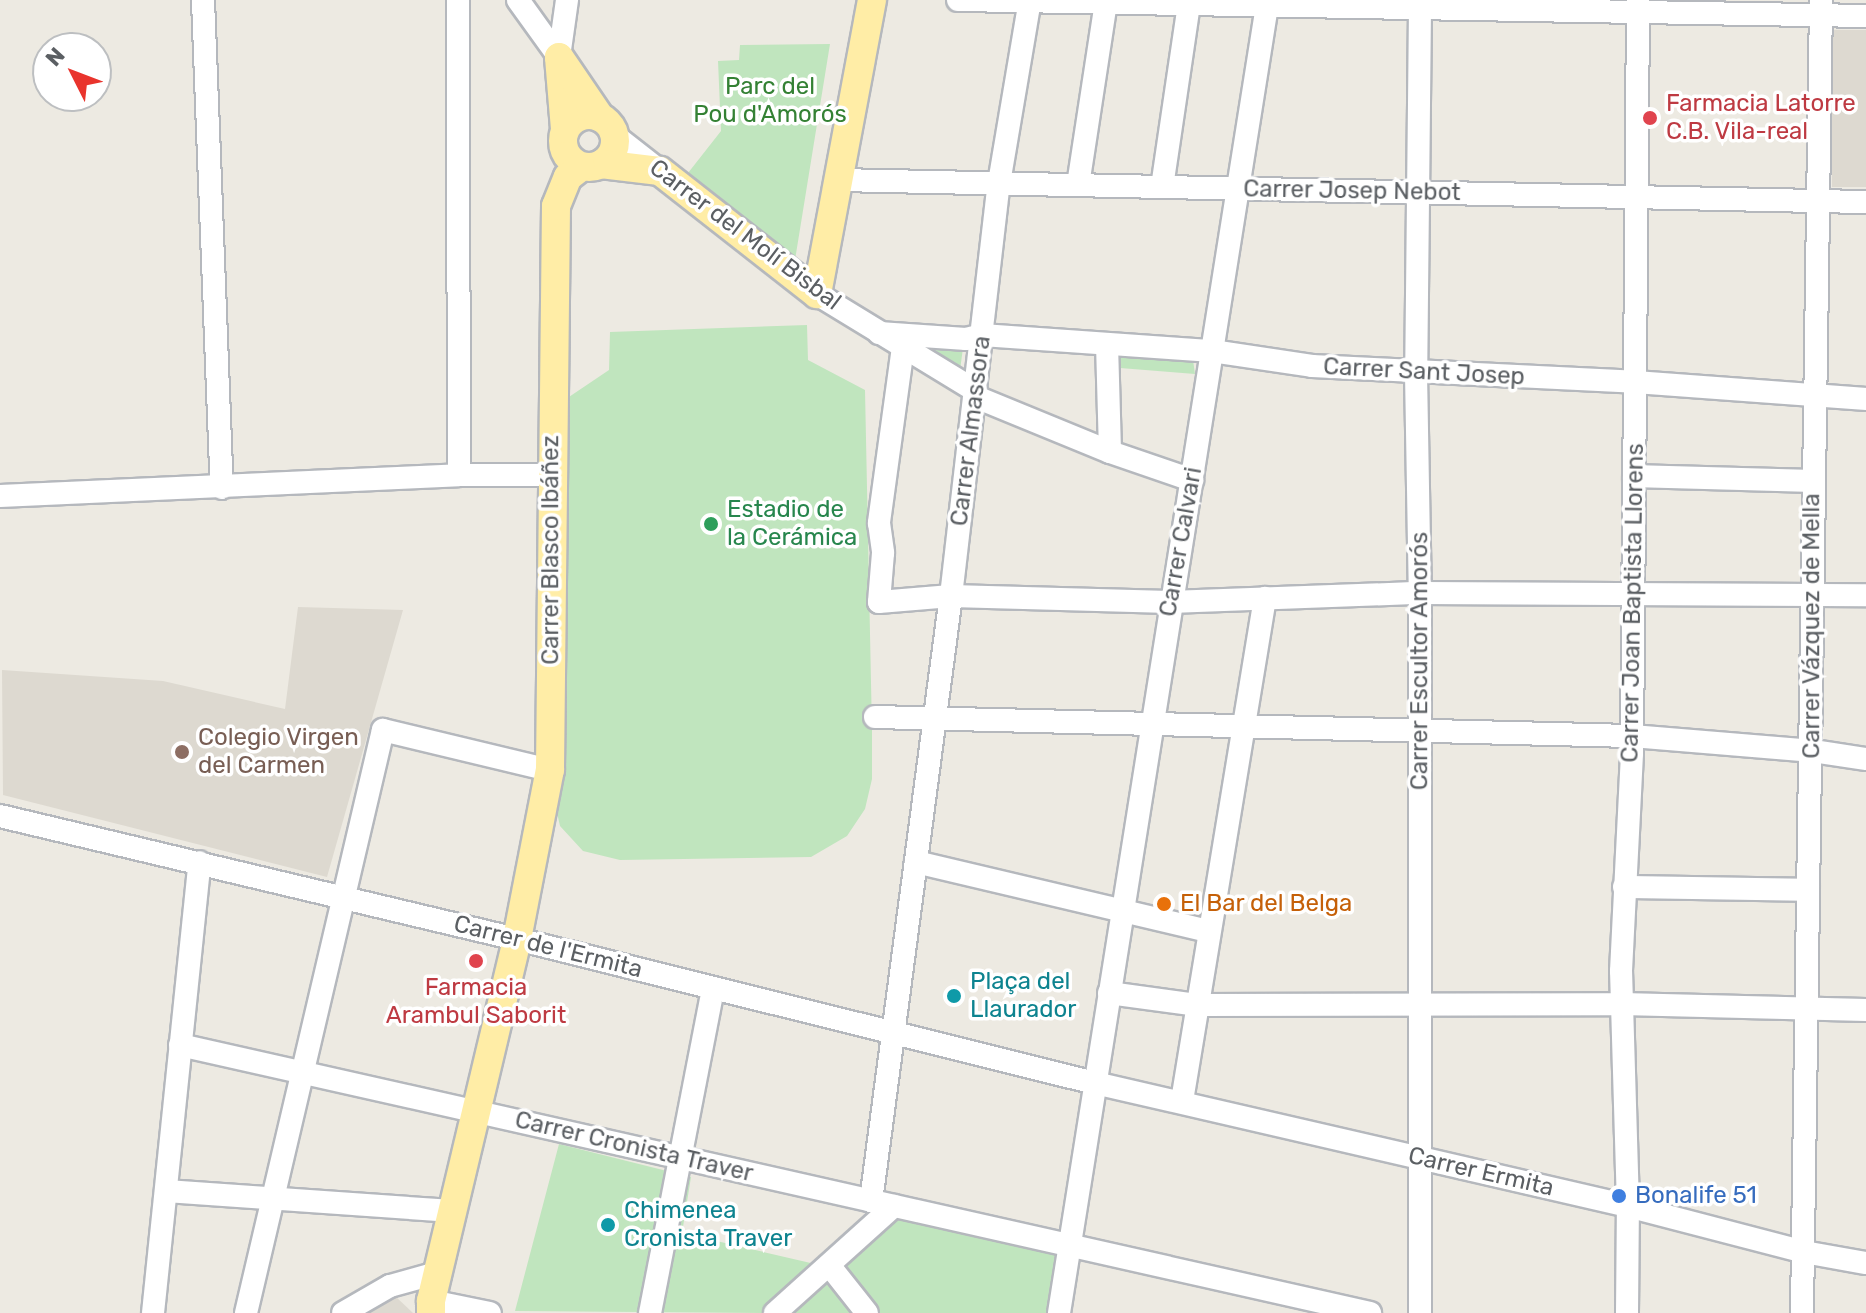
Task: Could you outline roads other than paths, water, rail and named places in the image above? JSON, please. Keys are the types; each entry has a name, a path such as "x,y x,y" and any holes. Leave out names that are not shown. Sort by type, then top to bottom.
{"main road":[{"path":"817,294 872,0"},
{"name":"Carrer del Molí Bisbal","path":"559,57 607,126"},
{"path":"559,57 564,152 591,166 660,171"},
{"path":"565,129 577,118 607,126 613,151 591,166"},
{"name":"Carrer Blasco Ibáñez","path":"431,1307 517,939 550,770 556,206 568,177 591,166"},
{"name":"Carrer del Molí Bisbal","path":"660,171 817,294"}],"street":[{"path":"203,0 222,488"},
{"path":"458,0 459,475"},
{"name":"Carrer del Molí Bisbal","path":"518,0 559,57"},
{"path":"559,57 567,0"},
{"path":"958,0 1420,8 1821,8 1866,16"},
{"name":"Carrer Almassora","path":"916,862 976,394 999,183 1030,1"},
{"path":"1078,185 1106,3"},
{"name":"Carrer Calvari","path":"1059,1313 1170,602 1268,3"},
{"path":"1162,187 1189,4"},
{"name":"Carrer Joan Baptista Llorens","path":"1627,1313 1628,1206 1622,1004 1632,736 1638,6"},
{"name":"Carrer Escultor Amorós","path":"1420,8 1416,373 1420,593 1420,1313"},
{"name":"Carrer Vázquez de Mella","path":"1802,1313 1813,751 1812,481 1820,201 1821,8"},
{"name":"Carrer del Molí Bisbal","path":"607,126 660,171"},
{"name":"Carrer Josep Nebot","path":"838,180 1866,202"},
{"name":"Carrer del Molí Bisbal","path":"817,294 976,394 1110,452 1192,480"},
{"name":"Carrer Sant Josep","path":"879,333 966,339 982,335 1212,351 1312,366 1635,382 1866,399"},
{"path":"1107,344 1110,452"},
{"path":"903,347 879,523 883,553 879,602 951,596 1170,602 1420,593 1866,595"},
{"path":"0,496 459,475 551,475"},
{"path":"1634,476 1812,481"},
{"path":"1182,1101 1265,598"},
{"path":"875,717 1632,736 1813,751 1866,759"},
{"path":"246,1313 383,730 550,770"},
{"path":"1813,751 1866,744"},
{"name":"Carrer de l'Ermita","path":"0,816 517,939 1095,1083"},
{"path":"153,1313 200,862"},
{"path":"871,1201 916,862 1208,931"},
{"path":"1624,887 1808,890"},
{"path":"650,1313 713,988"},
{"path":"1109,993 1198,1005 1622,1004 1866,1010"},
{"name":"Carrer Cronista Traver","path":"180,1045 1370,1313"},
{"name":"Carrer Ermita","path":"1095,1083 1628,1206 1804,1252 1866,1263"},
{"path":"166,1191 273,1196 452,1211"},
{"path":"775,1313 894,1206"},
{"path":"829,1265 867,1313"},
{"path":"343,1313 390,1286 437,1273"},
{"path":"431,1307 490,1313"}],"place":[{"name":"Farmacia Latorre C.B. Vila-real","path":"1650,118"},
{"name":"Estadio de la Cerámica","path":"711,524"},
{"name":"Colegio Virgen del Carmen","path":"182,752"},
{"name":"El Bar del Belga","path":"1164,904"},
{"name":"Farmacia Arambul Saborit","path":"476,961"},
{"name":"Plaça del Llaurador","path":"954,996"},
{"name":"Bonalife 51","path":"1619,1196"},
{"name":"Chimenea Cronista Traver","path":"608,1225"}],"park label":[{"name":"Parc del Pou d'Amorós","path":"770,101"}]}
